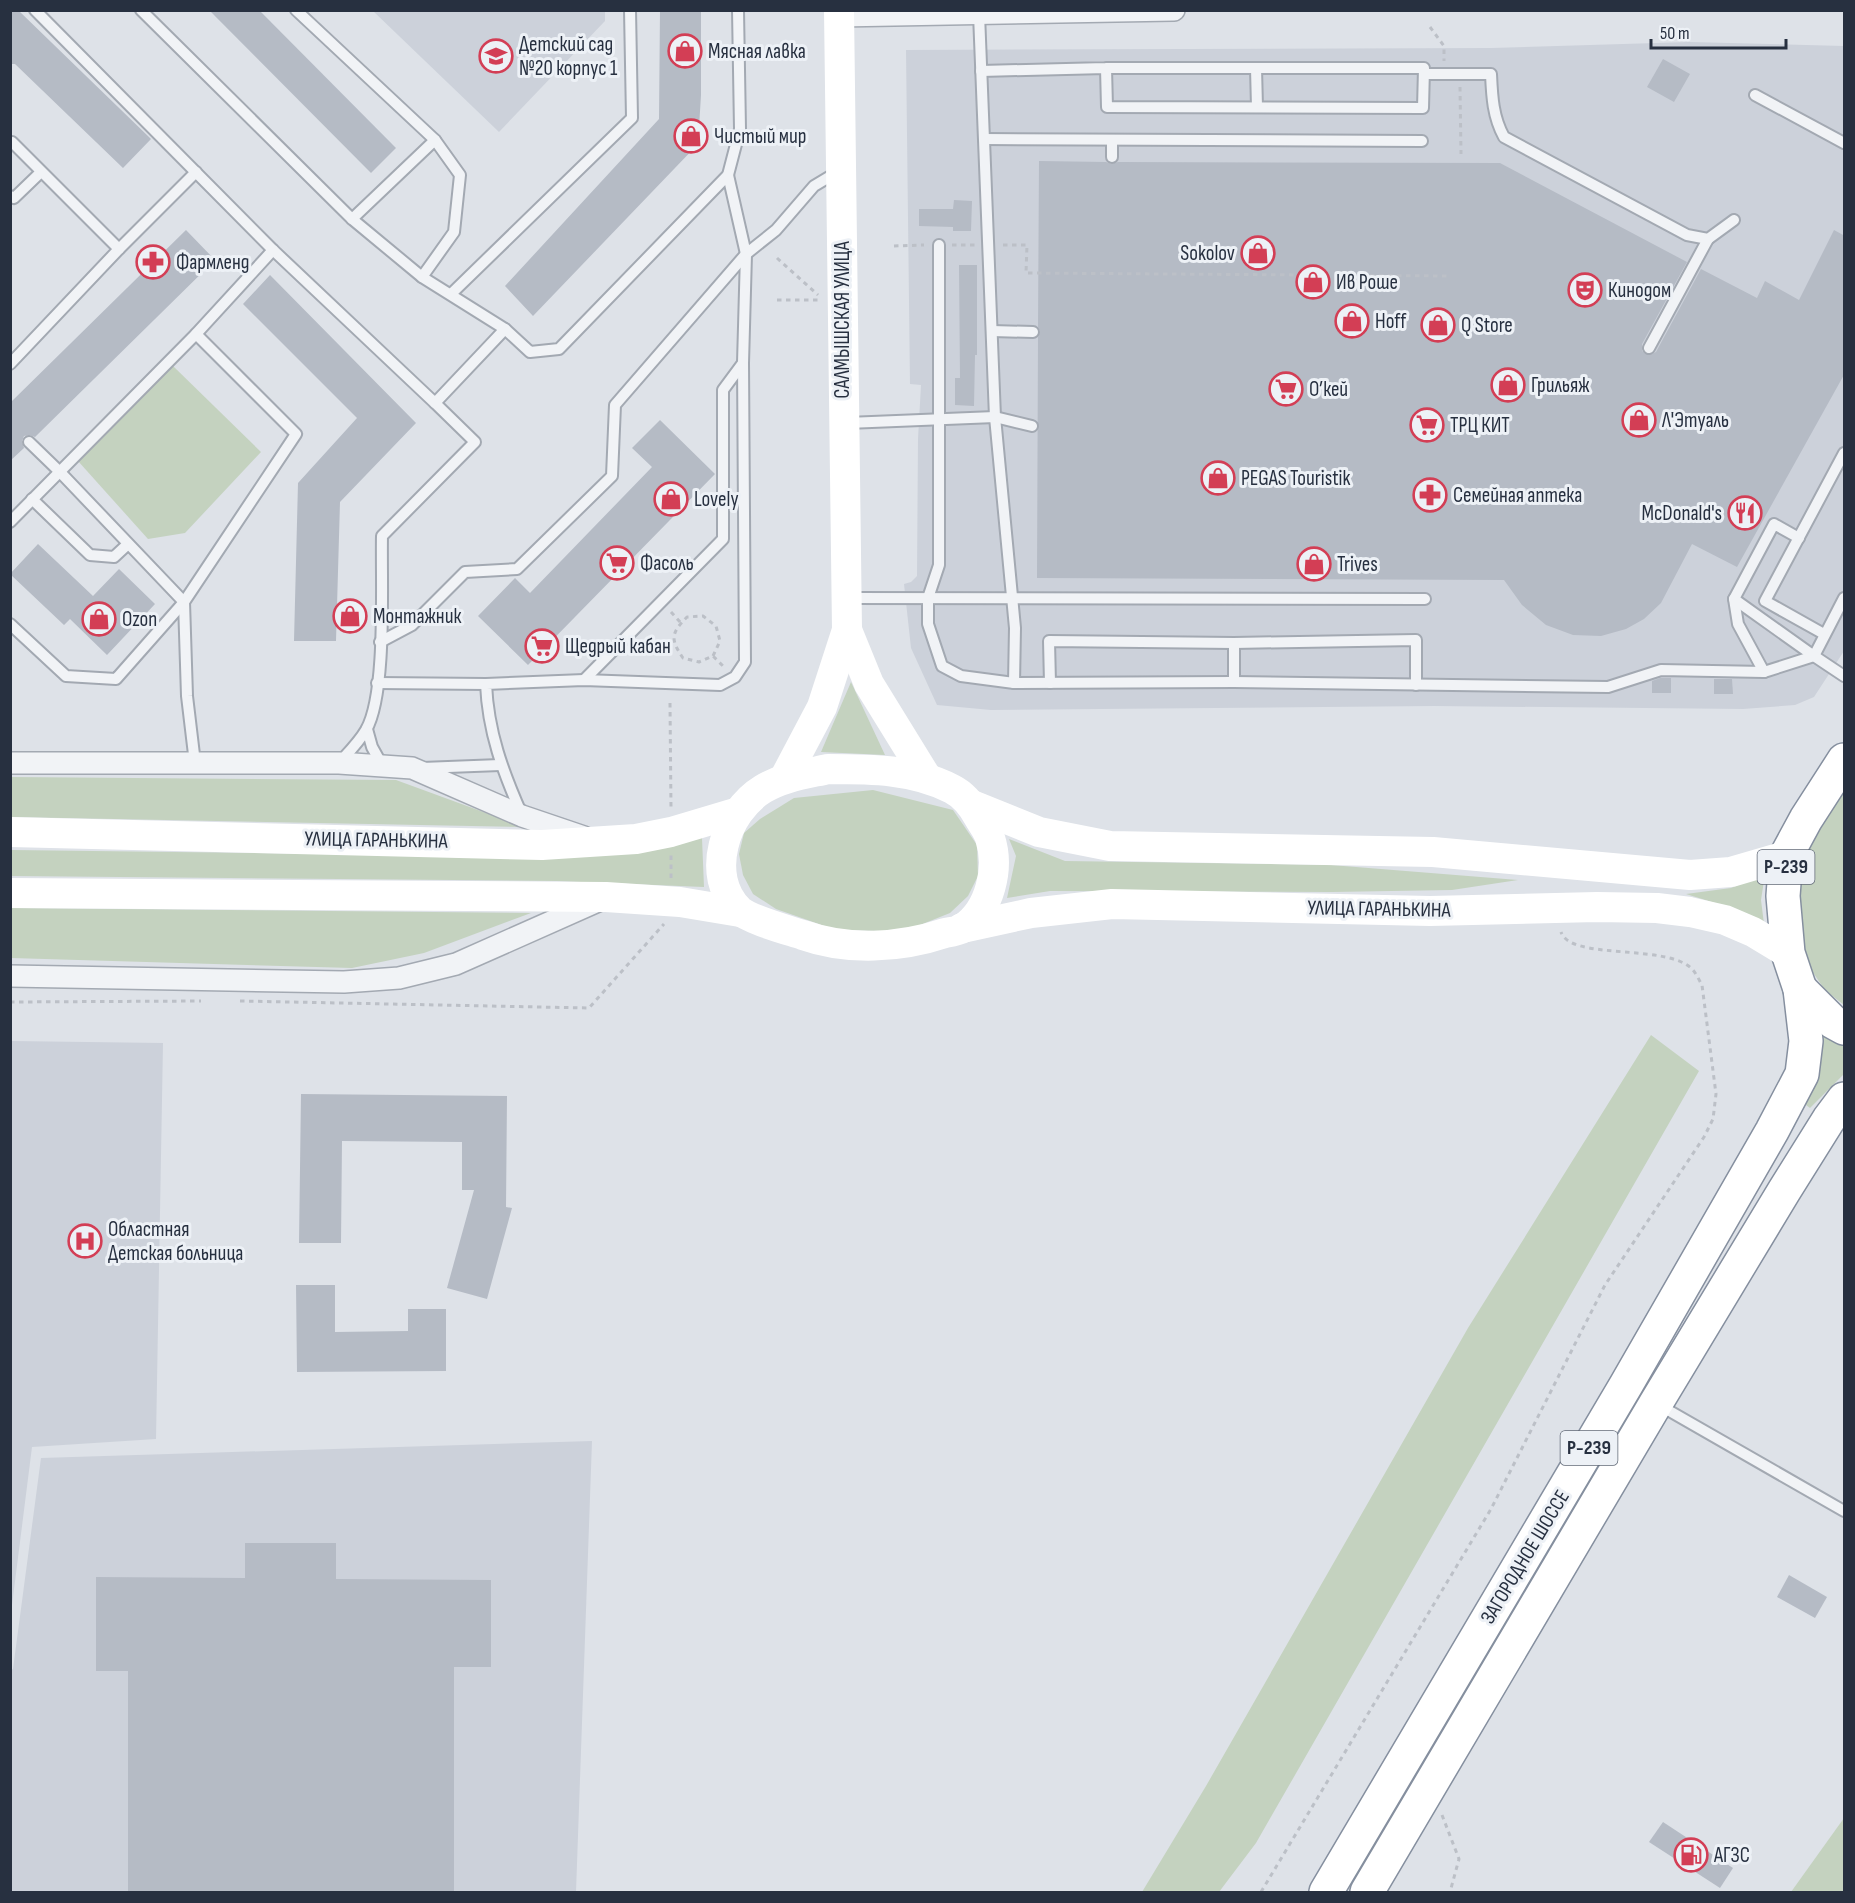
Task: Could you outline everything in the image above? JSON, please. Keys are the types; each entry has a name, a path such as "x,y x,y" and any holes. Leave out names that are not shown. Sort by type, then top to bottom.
{"highway":[{"name":"ЗАГОРОДНОЕ ШОССЕ","path":"1326,1893 1620,1395 1802,1074 1806,1041 1800,989 1788,954 1783,896 1786,856 1806,819 1845,759"},
{"name":"ЗАГОРОДНОЕ ШОССЕ","path":"1800,989 1833,1022 1845,1028"},
{"name":"ЗАГОРОДНОЕ ШОССЕ","path":"1367,1893 1656,1403 1784,1191 1829,1119 1845,1100"}],"main road":[{"name":"САЛМЫШСКАЯ УЛИЦА","path":"784,779 822,707 847,630 839,13"},
{"name":"САЛМЫШСКАЯ УЛИЦА","path":"847,630 869,684 927,778"},
{"path":"741,912 726,892 720,866 723,844 738,812 761,790 784,779 828,769 878,769 927,778 954,790 972,805 1039,832 1110,846 1433,852 1690,875 1731,872 1786,856"},
{"path":"962,928 985,904 995,871 990,838 972,805"},
{"name":"УЛИЦА ГАРАНЬКИНА","path":"10,832 542,845 602,843 636,839 671,832 738,812"},
{"path":"10,893 606,897 680,902 741,912"},
{"name":"УЛИЦА ГАРАНЬКИНА","path":"741,912 824,943 874,946 924,940 962,928 1031,914 1112,904 1430,911 1657,908 1725,920 1753,932 1788,954"}],"street":[{"path":"839,13 980,14 1174,10"},
{"path":"13,760 195,764 339,763 412,768 522,816 602,843"},
{"path":"10,976 344,982 399,978 456,964 606,897"}],"lane":[{"path":"35,10 273,250 474,442 382,536 380,642 376,699 367,729 339,763"},
{"path":"141,10 352,219 422,277 505,329 530,352 559,350 728,175"},
{"path":"296,10 435,140 460,175 454,232 422,277"},
{"path":"451,294 632,118 630,10"},
{"path":"377,683 486,684 584,680 720,685 735,677 745,662 743,363 746,254 728,175 740,129 738,10"},
{"path":"980,14 995,417 1015,628 1014,683"},
{"path":"981,71 1106,68 1424,68 1423,108 1107,107 1106,68"},
{"path":"1256,68 1257,107"},
{"path":"1424,74 1491,74 1496,124 1504,137 1687,235 1708,239"},
{"path":"1755,94 1845,143"},
{"path":"984,139 1422,141"},
{"path":"352,219 435,140"},
{"path":"1112,140 1112,157"},
{"path":"10,144 12,142 119,249"},
{"path":"380,642 412,625 465,572 517,569 612,476 615,405 746,254 776,230 814,186 841,170"},
{"path":"10,196 14,198 41,172"},
{"path":"10,364 196,172"},
{"path":"1649,348 1708,239 1734,220"},
{"path":"939,245 939,565 928,598 928,624 942,666 961,676 1014,683 1234,682 1608,687 1661,670 1764,672 1814,656 1845,598"},
{"path":"10,522 196,334 273,250"},
{"path":"435,403 505,329"},
{"path":"992,332 1033,332"},
{"path":"10,624 66,676 116,679 184,602 296,434 196,334"},
{"path":"584,680 723,539 723,390 743,363"},
{"path":"843,423 995,417 1032,426"},
{"path":"29,442 184,602 187,696 195,764"},
{"path":"1824,634 1765,601 1845,453"},
{"path":"32,499 90,555 114,557 128,544"},
{"path":"1764,672 1738,624 1734,599 1774,524 1799,538"},
{"path":"847,598 1425,600"},
{"path":"1734,599 1845,676"},
{"path":"1050,682 1049,641 1234,643 1416,640 1416,685"},
{"path":"1234,643 1234,682"},
{"path":"486,684 487,702 500,765 522,816"},
{"path":"367,729 372,747 382,765"},
{"path":"412,768 500,765"},
{"path":"1656,1403 1845,1511"}],"path":[{"path":"1430,27 1444,46 1444,75"},
{"path":"1460,75 1461,154"},
{"path":"894,246 919,245"},
{"path":"777,258 824,300 777,300"},
{"path":"1037,273 1447,276"},
{"path":"703,616 716,626 720,641 713,656 699,662 683,658 674,644 676,629 687,617 703,616"},
{"path":"713,656 735,677"},
{"path":"1261,1893 1491,1509 1605,1285 1704,1137 1713,1119 1716,1094 1702,985 1693,969 1678,960 1656,955 1575,946 1563,938 1552,908"},
{"path":"10,1002 201,1001"},
{"path":"1441,1809 1442,1819 1459,1859 1450,1893"}],"shaded area":[{"name":"Детский сад №20 корпус 1","path":"373,11 605,11 605,21 499,132"},
{"path":"1689,42 1844,46 1844,651 1814,697 1795,705 1743,709 1434,706 991,710 937,705 911,648 904,584 911,582 917,576 918,439 921,385 910,384 906,50 1491,48"},
{"name":"Областная Детская больница","path":"11,1041 163,1043 156,1439 32,1447 11,1613"},
{"path":"592,1441 576,1892 11,1892 11,1670 13,1669 41,1458"}],"green space":[{"path":"173,366 261,452 185,533 148,539 78,461"},
{"path":"851,682 885,755 821,752"},
{"path":"11,777 396,780 524,827 11,817"},
{"path":"1844,789 1844,1005 1825,990 1805,961 1794,918 1798,865"},
{"path":"873,790 953,810 977,845 978,876 968,896 950,913 915,927 885,931 836,930 776,909 753,894 743,875 739,854 744,833 760,819 794,798"},
{"path":"702,838 704,887 557,881 11,876 11,850 325,854"},
{"path":"1009,839 1065,861 1331,865 1518,880 1452,890 1050,891 1007,898 1016,856"},
{"path":"1765,874 1761,900 1764,924 1728,907 1686,894 1731,888"},
{"path":"11,908 531,913 424,953 352,968 11,958"},
{"path":"1822,1025 1844,1041 1844,1074 1810,1108 1806,1105"},
{"path":"1651,1035 1699,1071 1256,1843 1219,1892 1142,1892 1206,1786 1468,1328"},
{"path":"1844,1818 1844,1892 1791,1892"}],"building":[{"path":"10,10 18,10 151,139 123,168 15,64 10,64"},
{"path":"209,10 259,10 396,148 371,173"},
{"path":"660,10 701,10 701,95 698,144 533,316 505,286 659,119"},
{"path":"1663,59 1690,74 1674,102 1647,87"},
{"name":"ТРЦ КИТ","path":"1039,161 1111,164 1118,162 1500,163 1687,262 1642,344 1642,351 1649,355 1656,352 1701,269 1757,298 1765,281 1799,300 1834,230 1845,236 1845,373 1737,567 1692,544 1661,603 1644,619 1626,629 1601,636 1573,635 1546,625 1522,605 1504,580 1037,578 1038,337 1040,332 1038,327"},
{"path":"954,200 972,201 971,231 953,231 953,227 919,226 919,209 953,209"},
{"path":"186,230 215,260 35,437 24,436 22,441 24,448 10,461 10,403"},
{"path":"959,265 977,265 977,355 975,355 974,406 955,405 955,378 960,378"},
{"path":"270,275 416,423 340,502 336,641 294,641 298,483 357,418 243,304"},
{"path":"660,420 715,474 528,665 478,616 515,578 530,593 652,467 632,448"},
{"path":"38,544 93,596 119,569 155,604 107,655 70,619 64,625 10,574"},
{"path":"1671,678 1671,693 1652,693 1652,681"},
{"path":"1714,679 1732,679 1733,694 1714,694"},
{"path":"301,1094 507,1096 506,1207 512,1208 487,1299 447,1288 474,1190 462,1190 462,1142 342,1141 341,1243 299,1243"},
{"path":"296,1285 335,1285 335,1332 408,1331 408,1309 446,1309 446,1371 297,1372"},
{"path":"245,1543 336,1543 336,1579 491,1580 491,1667 454,1667 454,1893 128,1893 128,1671 96,1671 96,1577 245,1578"},
{"path":"1789,1575 1827,1597 1815,1618 1777,1597"},
{"name":"АГЗС","path":"1663,1822 1733,1868 1720,1888 1649,1842"}],"place":[{"name":"Мясная лавка","path":"685,51"},
{"name":"Детский сад №20 корпус 1","path":"496,56"},
{"name":"Чистый мир","path":"691,136"},
{"name":"Sokolov","path":"1258,253"},
{"name":"Фармленд","path":"153,262"},
{"name":"Ив Роше","path":"1313,282"},
{"name":"Кинодом","path":"1585,290"},
{"name":"Hoff","path":"1352,321"},
{"name":"Q Store","path":"1438,325"},
{"name":"Грильяж","path":"1508,385"},
{"name":"О’кей","path":"1286,389"},
{"name":"Л'Этуаль","path":"1639,420"},
{"name":"ТРЦ КИТ","path":"1427,425"},
{"name":"PEGAS Touristik","path":"1218,478"},
{"name":"Семейная аптека","path":"1430,495"},
{"name":"Lovely","path":"671,499"},
{"name":"McDonald's","path":"1745,513"},
{"name":"Фасоль","path":"617,563"},
{"name":"Trives","path":"1314,564"},
{"name":"Монтажник","path":"350,616"},
{"name":"Ozon","path":"99,619"},
{"name":"Щедрый кабан","path":"542,646"},
{"name":"Областная Детская больница","path":"85,1241"},
{"name":"АГЗС","path":"1691,1855"}]}
